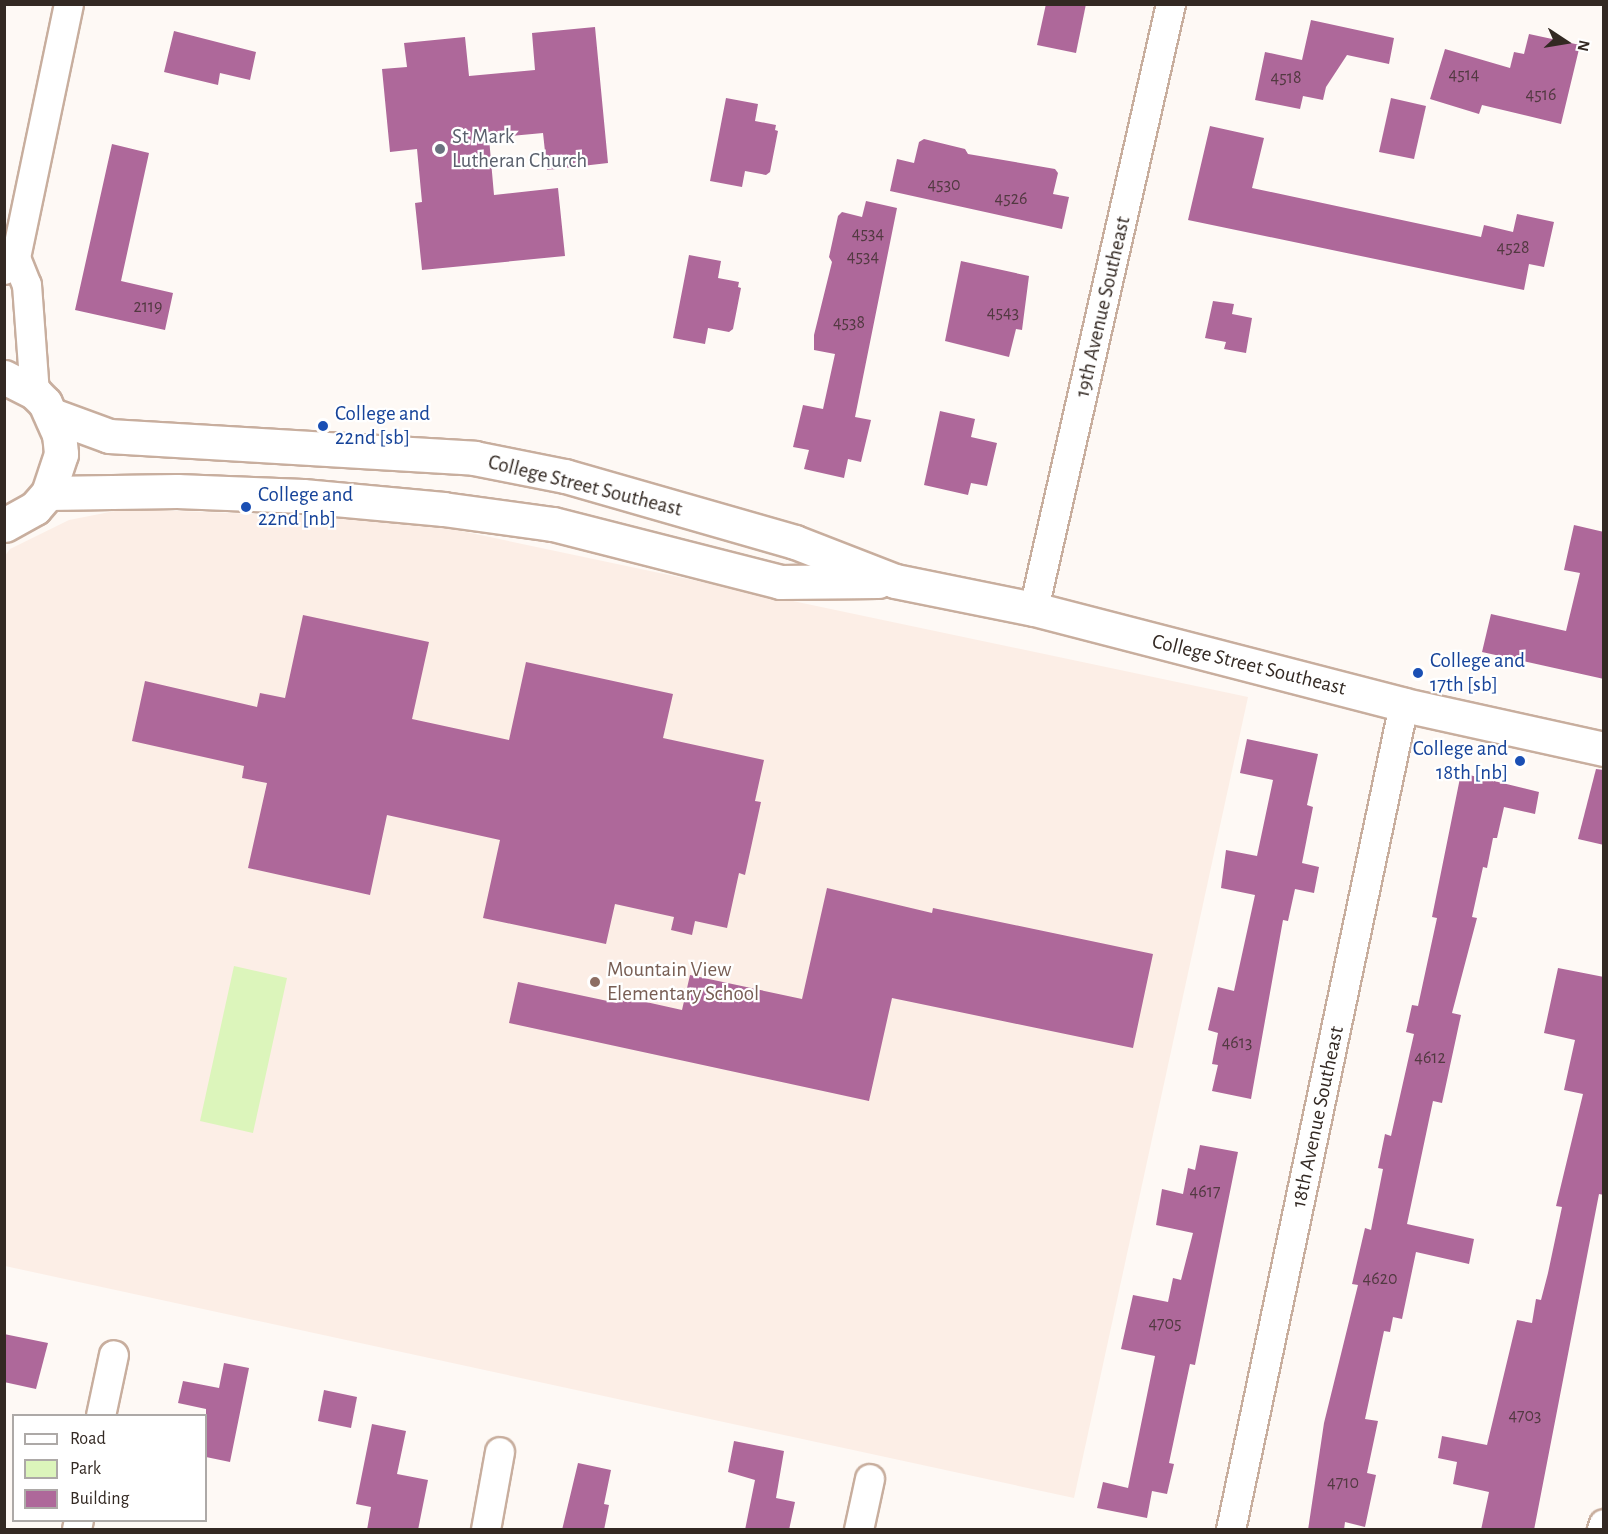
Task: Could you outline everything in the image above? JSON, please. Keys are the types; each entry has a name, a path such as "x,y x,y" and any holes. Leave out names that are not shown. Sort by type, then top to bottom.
{"main road":[{"name":"College Street Southeast","path":"4,377 44,404 109,436 474,458 554,474 795,542 895,581 1034,609 1404,705 1604,749"},
{"path":"4,525 27,514 48,493 61,454 44,404"},
{"name":"College Street Southeast","path":"48,493 177,491 303,495 443,509 553,524 780,582 895,581"}],"street":[{"path":"44,404 27,285 10,264 69,4"},
{"name":"19th Avenue Southeast","path":"1034,609 1171,4"},
{"name":"18th Avenue Southeast","path":"1231,1530 1404,705"},
{"path":"101,1414 114,1355"},
{"path":"486,1530 500,1452"},
{"path":"859,1530 870,1479"},
{"path":"1602,1530 1604,1524"}],"shaded area":[{"name":"Mountain View Elementary School","path":"125,509 409,520 1248,697 1074,1498 5,1266 4,557 10,549 69,520"}],"green space":[{"path":"234,966 287,978 253,1133 200,1121"}],"building":[{"path":"1046,4 1086,4 1076,53 1037,45"},
{"path":"1311,20 1394,38 1389,64 1347,55 1326,87 1323,100 1303,96 1300,109 1255,100 1265,52 1302,60"},
{"name":"St Mark Lutheran Church","path":"595,27 608,163 547,170 543,133 489,138 494,195 558,188 565,256 422,270 415,203 422,202 417,149 390,152 382,69 407,67 404,43 465,37 469,76 535,70 532,33"},
{"path":"174,31 256,52 250,80 220,73 218,85 164,72"},
{"path":"1529,34 1580,45 1561,124 1482,105 1479,114 1430,99 1445,49 1510,68 1514,52 1524,54"},
{"path":"726,98 758,104 755,121 776,125 775,130 778,131 770,172 766,175 745,171 742,187 710,181"},
{"path":"1391,98 1426,106 1414,159 1379,152"},
{"path":"1210,126 1264,138 1252,188 1481,237 1484,225 1513,232 1517,214 1554,222 1544,267 1529,264 1524,290 1188,220"},
{"path":"924,139 965,149 968,154 1055,169 1058,173 1053,194 1069,197 1062,229 890,191 897,159 914,163 919,142"},
{"path":"112,144 149,153 121,281 173,293 165,330 75,310"},
{"path":"866,201 897,208 855,417 871,420 861,462 848,459 844,478 804,469 809,450 793,447 803,405 823,409 835,354 814,350 814,335 832,262 829,257 838,216 842,212 862,217"},
{"path":"689,255 721,261 718,278 739,282 738,287 741,288 733,329 729,332 708,328 705,344 673,338"},
{"path":"961,261 1029,276 1022,330 1016,329 1009,357 945,341"},
{"path":"1213,301 1234,304 1232,314 1252,318 1246,353 1224,349 1226,342 1205,338"},
{"path":"940,411 975,419 971,437 997,443 987,486 971,483 968,495 924,485"},
{"path":"1574,525 1604,532 1604,679 1482,652 1491,614 1566,631 1580,573 1564,570"},
{"path":"303,615 429,642 412,719 509,740 526,662 673,694 663,738 764,760 755,801 761,802 745,875 739,873 727,928 695,921 692,935 671,930 674,917 615,904 606,944 483,918 500,840 387,815 370,895 248,868 267,783 242,778 244,766 132,741 145,681 257,707 260,693 285,698"},
{"path":"1247,739 1318,754 1307,805 1313,807 1302,863 1319,867 1314,893 1295,889 1288,921 1283,920 1251,1099 1212,1091 1218,1065 1212,1064 1218,1033 1208,1030 1218,987 1234,991 1255,895 1221,888 1226,850 1257,856 1273,780 1240,773"},
{"path":"1596,769 1604,770 1604,845 1578,839"},
{"path":"1461,773 1539,792 1535,814 1504,807 1497,838 1493,838 1487,868 1483,867 1472,917 1477,918 1452,1013 1461,1015 1442,1103 1433,1101 1407,1224 1474,1239 1469,1264 1416,1252 1402,1319 1393,1317 1390,1332 1384,1331 1365,1419 1378,1421 1367,1473 1376,1475 1365,1527 1345,1522 1344,1530 1308,1530 1324,1423 1358,1285 1352,1284 1365,1228 1371,1230 1383,1169 1378,1168 1385,1134 1391,1136 1414,1034 1406,1032 1412,1005 1418,1006 1437,918 1432,917"},
{"path":"827,888 932,913 933,908 1153,954 1133,1048 892,998 869,1101 509,1023 518,982 617,1003 619,996 682,1010 690,975 802,999"},
{"path":"1558,968 1604,977 1604,1195 1599,1194 1534,1530 1481,1530 1489,1492 1453,1484 1457,1462 1438,1458 1442,1436 1487,1445 1517,1320 1532,1323 1536,1299 1541,1300 1548,1273 1562,1207 1556,1206 1583,1094 1564,1090 1575,1040 1544,1033"},
{"path":"1200,1145 1238,1152 1195,1365 1190,1364 1169,1463 1174,1464 1167,1494 1152,1491 1147,1518 1097,1508 1103,1482 1128,1488 1155,1356 1121,1349 1133,1295 1168,1302 1173,1278 1181,1280 1193,1233 1156,1225 1162,1189 1183,1194 1188,1168 1195,1170"},
{"path":"4,1334 48,1343 36,1389 4,1382"},
{"path":"224,1363 249,1368 230,1462 207,1457 206,1409 178,1403 183,1381 219,1388"},
{"path":"324,1390 357,1397 351,1428 318,1421"},
{"path":"372,1424 406,1431 397,1474 428,1480 418,1530 367,1530 371,1507 356,1504"},
{"path":"734,1441 784,1451 776,1498 795,1502 789,1530 745,1530 755,1480 728,1472"},
{"path":"578,1463 611,1470 604,1504 609,1505 604,1530 562,1530"}],"place":[{"name":"St Mark Lutheran Church","path":"440,149"},
{"name":"College and 22nd [sb]","path":"323,426"},
{"name":"College and 22nd [nb]","path":"246,507"},
{"name":"College and 17th [sb]","path":"1418,673"},
{"name":"College and 18th [nb]","path":"1520,761"},
{"name":"Mountain View Elementary School","path":"595,982"}]}
